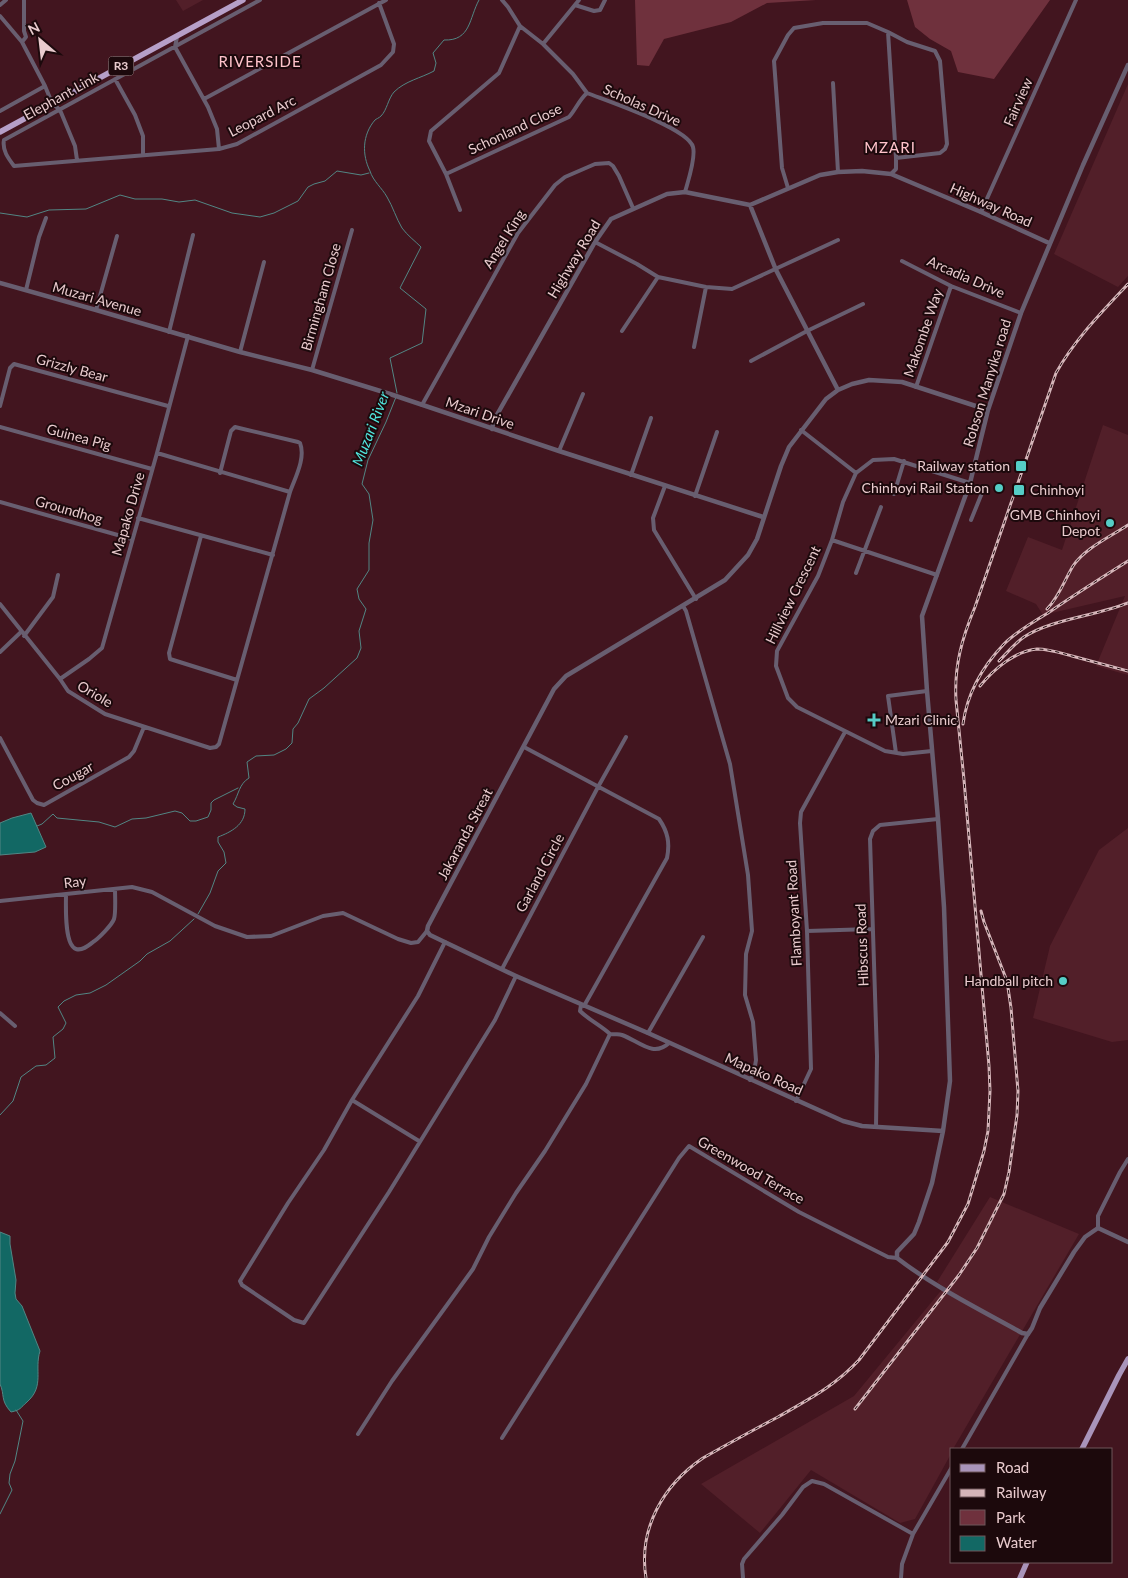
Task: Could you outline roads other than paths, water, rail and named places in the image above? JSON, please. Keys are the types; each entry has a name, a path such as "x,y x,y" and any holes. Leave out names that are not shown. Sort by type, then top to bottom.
{"highway":[{"name":"R3","path":"0,132 243,0"}],"main road":[{"path":"1082,1448 1128,1359"},
{"path":"1020,1578 1027,1563"}],"street":[{"path":"0,5 6,0"},
{"path":"22,42 26,37 24,30 24,0"},
{"name":"Elephant Link","path":"4,140 260,0"},
{"path":"204,99 386,0"},
{"path":"502,0 508,6 520,26 543,44 573,74 587,93"},
{"path":"543,44 579,0"},
{"path":"575,5 594,11 600,10 605,0"},
{"name":"Fairview","path":"981,212 1076,0"},
{"name":"Leopard Arc","path":"4,140 3,146 14,166 219,148 237,144 381,65 393,52 394,44 380,4"},
{"path":"0,16 22,42 52,103 60,110 75,146 77,160"},
{"path":"788,188 782,168 774,61 788,35 794,28 823,23 867,23 907,42 935,51 940,61 947,144 945,150 940,153 896,158"},
{"path":"460,210 446,174 429,140 431,131 499,72 520,26"},
{"path":"888,32 896,158 896,169 892,174"},
{"path":"178,36 174,47 204,99 217,129 219,148"},
{"name":"Robson Manyika road","path":"898,1258 898,1252 914,1234 932,1183 943,1131 950,1081 944,907 922,616 970,483 988,410 1021,313 1049,243 1128,66"},
{"path":"116,79 135,115 143,136 143,155"},
{"path":"833,83 838,172"},
{"path":"0,112 45,86"},
{"name":"Schonland Close","path":"446,174 569,117 576,110 582,97 587,93"},
{"name":"Scholas Drive","path":"587,93 667,126 687,138 693,145 694,154 685,192"},
{"name":"Angel King","path":"422,405 518,233 555,185 565,177 595,164 609,163 619,176 633,208"},
{"name":"Highway Road","path":"492,429 494,420 595,242 612,219 667,194 685,192 750,205 820,175 862,171 892,174 1049,243"},
{"path":"750,205 776,270 838,390"},
{"path":"26,290 38,237 46,218"},
{"name":"Birmingham Close","path":"312,370 352,230"},
{"path":"169,332 193,235"},
{"path":"96,310 116,236"},
{"path":"595,242 658,277 706,287 732,289 838,240"},
{"name":"Arcadia Drive","path":"902,260 951,286 1021,313"},
{"path":"240,352 264,262"},
{"path":"622,331 658,277"},
{"name":"Muzari Avenue","path":"0,284 188,336"},
{"name":"Makombe Way","path":"916,387 951,286"},
{"path":"694,347 706,287"},
{"path":"752,361 807,331 863,304"},
{"name":"Mzari Drive","path":"188,336 240,352 312,370 390,394 763,517"},
{"name":"Mapako Drive","path":"60,679 102,648 188,336"},
{"name":"Grizzly Bear","path":"0,406 10,368 14,364 168,406"},
{"path":"763,517 786,453 801,430 826,399 838,390 869,380 902,382 988,410"},
{"path":"559,451 583,394"},
{"path":"631,475 651,418"},
{"path":"201,536 169,653 170,659 237,680 299,466 302,448 298,442 235,427 231,431 220,473"},
{"name":"Guinea Pig","path":"0,428 152,469"},
{"path":"801,430 856,473 873,460 894,459 970,483"},
{"path":"695,496 717,432"},
{"path":"157,453 290,492"},
{"path":"894,494 904,462"},
{"name":"Hillview Crescent","path":"856,473 843,502 832,540 818,576 777,651 776,666 788,698 797,707 885,752 903,754 932,751"},
{"path":"665,486 653,518 654,530 696,599"},
{"path":"972,520 984,488"},
{"name":"Groundhog","path":"0,502 132,539"},
{"path":"856,573 881,507"},
{"name":"Jakaranda Streat","path":"427,931 554,689 566,676 725,580 748,555 757,539 763,517"},
{"path":"138,518 273,555"},
{"path":"832,540 937,575"},
{"path":"0,652 23,634 53,596 58,575"},
{"name":"Oriole","path":"0,604 60,679 68,692 105,714 144,727 210,748 216,746 219,744 237,680"},
{"path":"683,606 730,764 748,875 752,932 746,954 744,995 753,1022 756,1060 754,1072 750,1080"},
{"path":"896,753 888,696 927,691"},
{"name":"Cougar","path":"0,738 33,800 44,805 129,758 134,752 144,727"},
{"name":"Flamboyant Road","path":"796,1101 811,1069 801,812 845,732"},
{"name":"Garland Circle","path":"502,969 626,737"},
{"path":"524,747 659,819 666,830 669,846 667,858 580,1011 610,1034 622,1035 652,1050 657,1050 669,1043"},
{"path":"0,753 6,749"},
{"name":"Hibscus Road","path":"876,1127 877,1056 870,839 873,831 880,825 938,820"},
{"name":"Ray","path":"0,901 132,887 152,892 214,926 247,937 271,936 323,916 343,913 398,939 411,943 418,942 427,931"},
{"path":"66,894 66,924 70,942 73,948 78,950 86,948 96,940 114,919 115,889"},
{"path":"807,931 872,929"},
{"name":"Mapako Road","path":"427,931 430,935 516,976 843,1121 862,1126 943,1131"},
{"path":"648,1033 703,937"},
{"path":"445,942 418,996 352,1100 324,1150 288,1203 240,1281 242,1285 294,1320 304,1323 389,1192 495,1020 516,976"},
{"path":"0,1014 15,1026"},
{"path":"358,1434 392,1381 473,1269 511,1200 545,1152 586,1084 610,1034"},
{"path":"352,1100 419,1141"},
{"name":"Greenwood Terrace","path":"502,1438 679,1158 689,1146 799,1212 888,1257 898,1258 922,1277 947,1292 1022,1333 1028,1334"},
{"path":"1098,1228 1098,1216 1128,1159"},
{"path":"1098,1228 1128,1242"},
{"path":"963,1448 1032,1328 1040,1308 1074,1252 1085,1237 1098,1228"},
{"path":"901,1578 902,1564 913,1534 950,1469"},
{"path":"743,1578 742,1564 744,1559 782,1515 803,1487 812,1481 824,1484 913,1534"}],"water":[{"path":"31,813 46,847 35,852 0,855 0,823"},
{"path":"0,1232 10,1236 16,1280 16,1299 22,1306 40,1351 36,1390 20,1408 11,1412 4,1401 0,1384"}],"waterway":[{"name":"Muzari River","path":"397,393 390,358 422,343 426,309 400,288 421,247 402,228 387,197 371,175 365,152 366,139 371,126 383,114 394,92 408,82 434,71 436,63 433,53 444,40 459,37 464,33 479,0"},
{"path":"0,213 27,217 49,210 86,209 120,195 135,199 162,199 179,202 195,200 232,213 260,217 274,213 298,201 308,187 325,181 337,171 361,175 369,173"},
{"name":"Muzari River","path":"198,914 210,893 218,871 226,863 218,837 228,833 240,824 243,819 245,809 233,804 241,786 249,778 247,762 256,756 274,755 286,749 292,743 293,729 298,723 309,699 357,658 361,648 359,631 366,609 359,599 357,589 369,570 369,543 373,520 369,494 362,484 368,460 396,397"},
{"path":"37,826 53,814 57,818 99,822 115,827 132,819 146,818 175,811 182,813 190,821 196,821 208,817 211,803 214,800 238,788"},
{"path":"0,1115 13,1101 21,1077 36,1066 46,1065 55,1058 53,1037 63,1029 66,1023 58,1007 64,1001 76,995 90,993 106,985 147,954 170,941 194,919"},
{"path":"0,1514 12,1490 9,1483 10,1474 15,1461 23,1421 16,1410"}],"railway":[{"path":"646,1578 646,1542 650,1526 656,1510 676,1481 703,1458 811,1398 831,1385 850,1369 859,1360 948,1242 968,1204 988,1131 990,1091 956,700 956,675 966,630 1056,373 1080,337 1128,284"},
{"path":"1047,609 1078,560 1091,548 1128,525"},
{"path":"963,724 968,702 977,681 989,662 1004,644 1025,627 1128,561"},
{"path":"999,661 1021,639 1035,631 1128,603"},
{"path":"980,686 992,673 1013,657 1029,650 1037,649 1055,651 1128,671"},
{"path":"855,1409 959,1275 977,1248 1004,1194 1017,1115 1018,1091 1007,981 981,911"}],"place":[{"name":"Railway station","path":"1021,466"},
{"name":"Chinhoyi Rail Station","path":"999,488"},
{"name":"Chinhoyi","path":"1019,490"},
{"name":"GMB Chinhoyi Depot","path":"1110,523"},
{"name":"Mzari Clinic","path":"874,720"},
{"name":"Handball pitch","path":"1063,981"}],"district":[{"name":"RIVERSIDE","path":"260,62"},
{"name":"MZARI","path":"890,148"}]}
